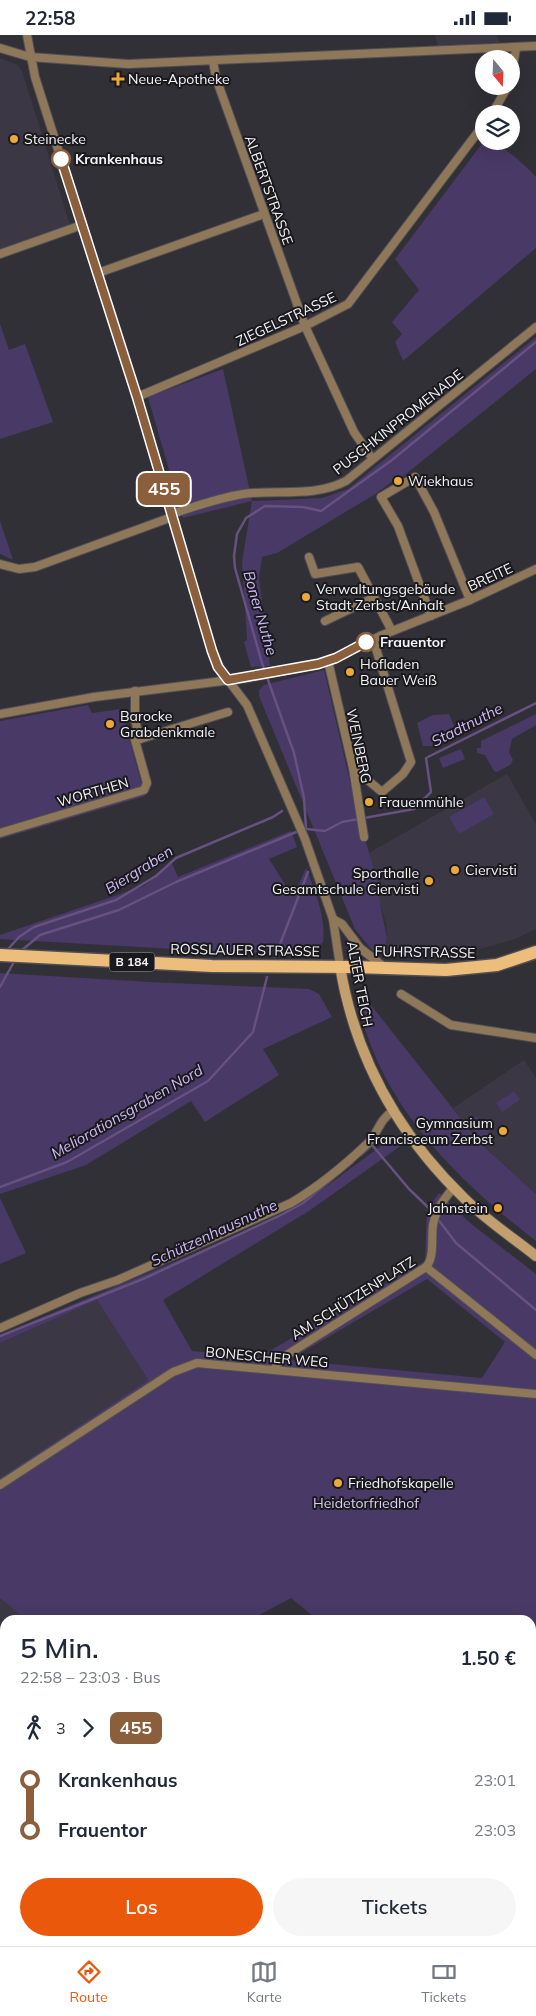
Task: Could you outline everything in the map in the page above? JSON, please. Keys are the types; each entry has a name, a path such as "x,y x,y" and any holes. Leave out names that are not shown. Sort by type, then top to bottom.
{"main road":[{"name":"FUHRSTRASSE","path":"340,966 472,969 509,962 536,952"},
{"name":"ROSSLAUER STRASSE","path":"5,955 212,966 340,966"},
{"name":"ALTER TEICH","path":"340,966 347,1003 357,1038 370,1070 418,1146 454,1187 480,1212 536,1256"}],"street":[{"name":"ALTER TEICH","path":"26,35 30,57 137,397 213,655 228,680 247,705 305,839 333,919 340,966"},
{"path":"0,48 30,57 119,64 536,46"},
{"name":"ALBERTSTRASSE","path":"213,61 216,78 305,326 354,433 369,454"},
{"name":"ZIEGELSTRASSE","path":"137,397 305,326 342,308 352,300 475,137"},
{"path":"98,273 264,214"},
{"path":"0,254 82,225"},
{"name":"PUSCHKINPROMENADE","path":"0,565 19,569 36,567 171,515 242,495 312,492 335,487 346,481 536,327"},
{"path":"431,616 398,526 382,497 415,477 434,512 470,600"},
{"path":"309,557 314,574 358,567 373,599 383,612 392,631"},
{"name":"BREITE","path":"0,714 135,691 260,676 328,661 373,639 470,600 536,569"},
{"path":"325,621 373,599"},
{"path":"353,767 382,792 403,773 411,762 373,639"},
{"name":"WEINBERG","path":"328,661 353,767 364,837"},
{"path":"135,691 135,720 138,740 228,712"},
{"name":"WORTHEN","path":"0,833 144,790 147,783 138,740"},
{"name":"ALTER TEICH","path":"333,919 342,924 360,948 385,967"},
{"path":"400,994 451,1025 536,1038"},
{"path":"0,1328 80,1293 118,1280 291,1203 321,1183 370,1141 380,1121 394,1110"},
{"name":"AM SCHÜTZENPLATZ","path":"274,1369 282,1358 323,1333 366,1302 426,1267 430,1259 434,1224 438,1210 454,1187"},
{"path":"426,1267 536,1355"},
{"name":"BONESCHER WEG","path":"0,1485 180,1369 206,1363 536,1394"}],"shaded area":[{"path":"435,35 497,35 500,43 438,47"},
{"path":"0,58 17,65 22,71 70,225 0,250"},
{"name":"Ciervisti","path":"507,774 536,824 536,929 515,939 476,950 384,955 387,938 386,923 380,904 379,886 369,853"},
{"name":"Gymnasium Francisceum Zerbst","path":"524,1060 536,1078 536,1194 481,1144 453,1108"},
{"path":"97,1300 148,1380 0,1478 0,1343"},
{"path":"0,1598 20,1615 0,1615"}],"green space":[{"path":"477,150 505,150 536,177 536,248 403,361 395,342 402,334 392,322 419,290 395,259"},
{"path":"0,324 9,350 25,344 53,422 0,439"},
{"path":"536,337 536,369 401,478 398,477 377,493 277,553 262,557 259,578 270,666 251,667 244,642 247,640 242,562 252,501 322,498 348,489"},
{"path":"223,369 252,501 183,518 148,397"},
{"path":"0,521 13,560 0,554"},
{"path":"324,670 357,812 379,886 380,904 387,938 384,955 372,950 355,929 259,696 259,690 264,685"},
{"path":"88,705 92,713 121,709 145,796 0,839 0,721"},
{"path":"449,714 455,728 453,738 439,746 423,746 417,723 433,715"},
{"path":"536,714 536,725 512,739 509,752 513,760 510,765 497,772 494,771 485,755 477,753 477,748 481,748 481,741"},
{"path":"461,749 465,759 443,768 439,758"},
{"path":"484,797 494,814 459,834 449,817"},
{"path":"291,831 297,847 269,859 293,897 306,868 319,904 324,932 323,942 315,951 244,953 0,939 0,935 144,886 172,863 178,877"},
{"path":"0,973 309,989 319,994 332,1017 263,1049 279,1075 205,1122 191,1101 86,1165 0,1194"},
{"path":"367,1000 481,1144 536,1194 536,1241 507,1218 451,1167 403,1108 384,1075 369,1041 359,1005"},
{"path":"514,1091 520,1100 502,1112 496,1103"},
{"path":"477,1116 491,1134 483,1141 468,1122"},
{"name":"Heidetorfriedhof","path":"396,1135 402,1145 309,1211 163,1300 192,1351 259,1357 425,1261 427,1210 439,1193 470,1223 536,1274 536,1615 312,1615 291,1598 259,1615 20,1615 0,1598 0,1478 148,1380 97,1300 0,1343 0,1335 270,1222 305,1202","holes":["427,1279 505,1342 482,1378 289,1360"]},
{"path":"0,1198 26,1253 0,1264"}],"waterway":[{"name":"Boner Nuthe","path":"306,829 304,798 294,753 262,663 235,568 234,556 237,534 246,518 265,506 303,507 321,511 392,460 536,342"},
{"name":"Stadtnuthe","path":"306,829 325,831 342,822 414,809 431,792 426,758 536,703"},
{"name":"Biergraben","path":"9,948 19,937 34,927 116,900 156,876 176,858 273,817 282,811"},
{"name":"Boner Nuthe","path":"21,951 40,935 119,910 176,882 301,830"},
{"name":"Meliorationsgraben Nord","path":"275,957 308,872"},
{"name":"Boner Nuthe","path":"0,987 15,960"},
{"name":"Meliorationsgraben Nord","path":"0,1187 67,1162 208,1081 253,1032 267,977"},
{"name":"Schützenhausnuthe","path":"361,1155 372,1145 409,1189 434,1213"},
{"name":"Schützenhausnuthe","path":"0,1336 143,1279 279,1216 303,1203 353,1162"},
{"name":"Schützenhausnuthe","path":"437,1218 456,1243 536,1310"}],"bus line":[{"name":"455","path":"61,159 137,397 212,651 222,672 228,680 318,664 336,658 366,642"}],"place":[{"name":"Neue-Apotheke","path":"118,79"},
{"name":"Steinecke","path":"14,139"},
{"name":"Krankenhaus","path":"61,159"},
{"name":"Wiekhaus","path":"398,481"},
{"name":"Verwaltungsgebäude Stadt Zerbst/Anhalt","path":"306,597"},
{"name":"Frauentor","path":"366,642"},
{"name":"Hofladen Bauer Weiß","path":"350,672"},
{"name":"Barocke Grabdenkmale","path":"110,724"},
{"name":"Frauenmühle","path":"369,802"},
{"name":"Ciervisti","path":"455,870"},
{"name":"Sporthalle Gesamtschule Ciervisti","path":"429,881"},
{"name":"Gymnasium Francisceum Zerbst","path":"503,1131"},
{"name":"Jahnstein","path":"498,1208"},
{"name":"Friedhofskapelle","path":"338,1483"}]}
